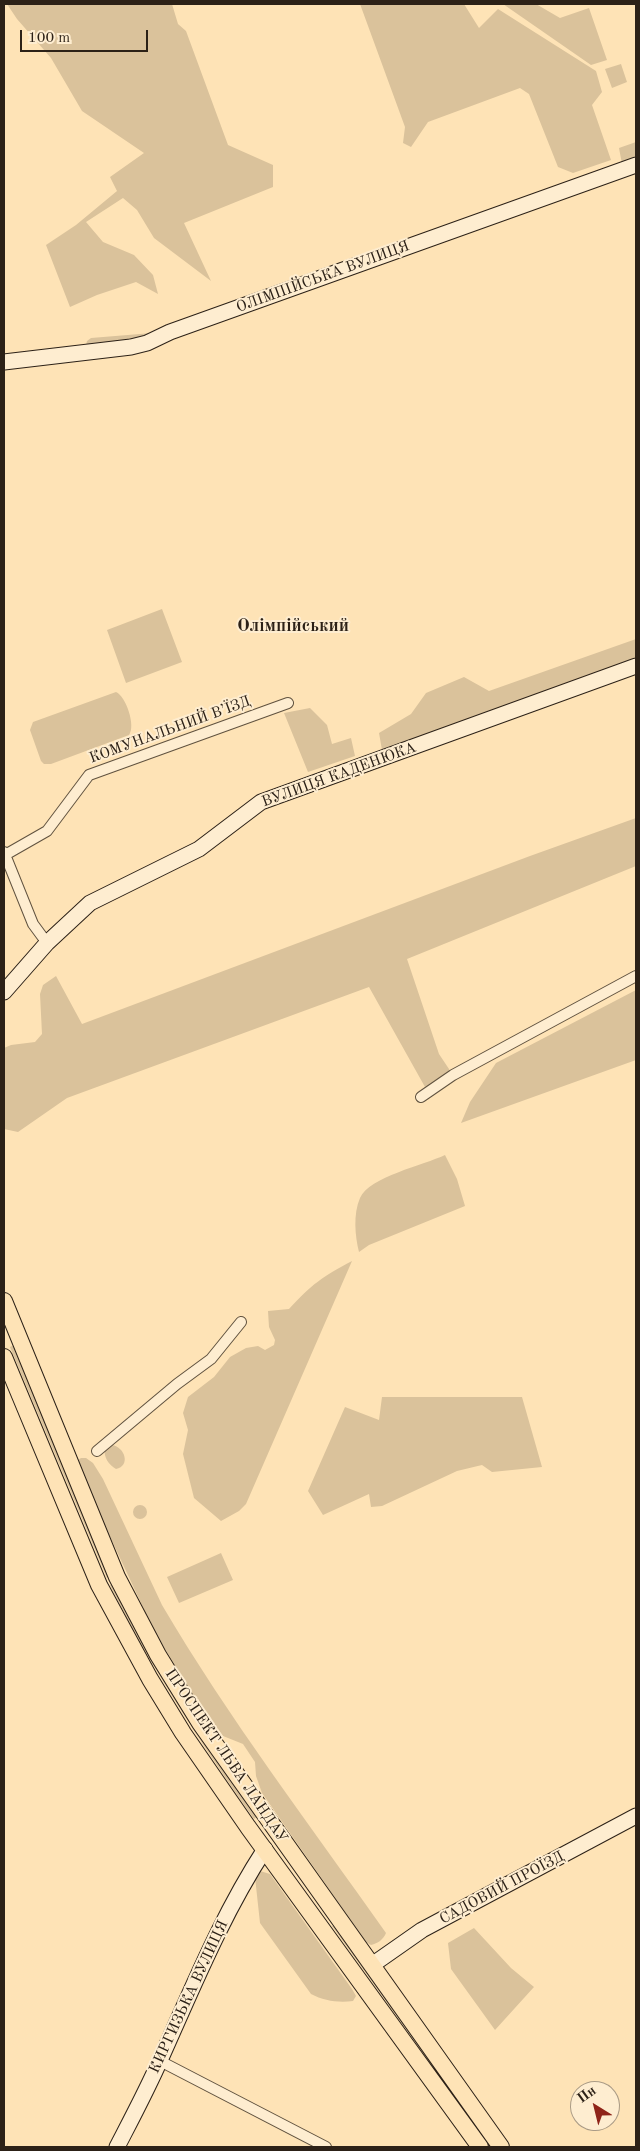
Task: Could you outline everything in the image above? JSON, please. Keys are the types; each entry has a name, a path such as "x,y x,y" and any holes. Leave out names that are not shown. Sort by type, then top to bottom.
{"main road":[{"name":"ПРОСПЕКТ ЛЬВА ЛАНДАУ","path":"4,1301 10,1332 134,1613 200,1722 501,2147"},
{"name":"ПРОСПЕКТ ЛЬВА ЛАНДАУ","path":"4,1357 92,1569 125,1637 183,1732 480,2147"},
{"path":"265,1849 282,1837"},
{"path":"321,1925 336,1913"}],"street":[{"name":"ОЛІМПІЙСЬКА ВУЛИЦЯ","path":"4,362 102,351 146,343 170,332 636,165"},
{"name":"ВУЛИЦЯ КАДЕНЮКА","path":"4,992 47,943 90,903 110,891 199,849 261,802 636,666"},
{"name":"КОМУНАЛЬНИЙ В’ЇЗД","path":"4,854 47,832 89,775 288,703"},
{"path":"4,854 33,924 47,943"},
{"path":"420,1098 454,1076 636,976"},
{"path":"96,1451 177,1384 211,1359 241,1322"},
{"name":"САДОВИЙ ПРОЇЗД","path":"372,1965 422,1930 636,1816"},
{"name":"КИРГИЗЬКА ВУЛИЦЯ","path":"117,2147 160,2061 205,1959 245,1880 265,1849"},
{"path":"160,2061 326,2147"}],"shaded area":[{"path":"7,4 172,4 178,24 186,31 228,145 273,165 273,187 184,223 211,281 154,238 137,210 123,198 86,222 103,242 134,255 153,275 158,294 136,282 97,295 70,307 46,245 76,225 117,191 110,177 144,153 82,111 51,58 17,19"},
{"path":"360,4 464,4 479,28 498,9 596,71 602,92 592,105 611,160 573,173 558,167 529,94 520,88 428,122 411,147 403,143 405,127"},
{"path":"503,4 536,4 560,18 589,8 607,60 591,65"},
{"path":"621,64 627,82 612,88 605,69"},
{"path":"636,142 636,159 622,164 619,148"},
{"path":"152,333 153,337 86,345 87,341 91,338"},
{"path":"162,609 182,662 126,683 107,630"},
{"path":"636,639 636,658 382,750 379,733 411,714 426,693 464,677 489,691"},
{"path":"116,692 123,699 131,718 131,731 129,735 51,764 44,764 41,761 30,730 33,722"},
{"path":"310,708 327,725 332,744 351,738 355,756 308,772 284,713"},
{"path":"636,818 636,866 407,959 439,1054 453,1075 425,1087 369,987 67,1098 18,1132 4,1129 4,1048 11,1045 35,1042 42,1034 40,994 43,985 56,976 82,1024"},
{"path":"636,990 636,1060 461,1123 470,1102 496,1063"},
{"path":"445,1155 457,1179 465,1206 369,1245 359,1252 356,1218 360,1198 365,1191 374,1184 398,1172"},
{"path":"352,1261 246,1504 239,1511 221,1521 194,1498 183,1454 188,1430 183,1413 188,1397 214,1377 230,1357 246,1348 258,1346 265,1350 274,1345 275,1340 269,1327 268,1311 289,1309 318,1282"},
{"path":"14,1345 110,1576 107,1578 10,1347"},
{"path":"382,1397 522,1397 542,1467 492,1472 482,1465 457,1471 382,1506 371,1507 369,1494 323,1515 308,1491 345,1407 379,1420"},
{"path":"112,1445 120,1449 125,1461 121,1467 116,1469 109,1463 105,1455 105,1448"},
{"path":"86,1458 93,1463 103,1479 162,1605 188,1647 242,1730 386,1933 378,1942 371,1945 366,1942 262,1793 256,1776 255,1762 243,1744 223,1736 197,1701 154,1631 79,1470 78,1460"},
{"path":"137,1505 143,1505 147,1512 143,1519 137,1519 133,1515 133,1509"},
{"path":"221,1553 233,1580 179,1603 167,1577"},
{"path":"114,1583 258,1816 254,1819 196,1733 142,1646 110,1585"},
{"path":"260,1871 270,1874 352,1989 356,1996 353,2001 332,2001 311,1994 260,1923 255,1877"},
{"path":"336,1924 447,2080 444,2082 332,1926"},
{"path":"474,1928 511,1968 534,1987 495,2030 451,1969 448,1943"}],"district":[{"name":"Олімпійський","path":"293,626"}]}
